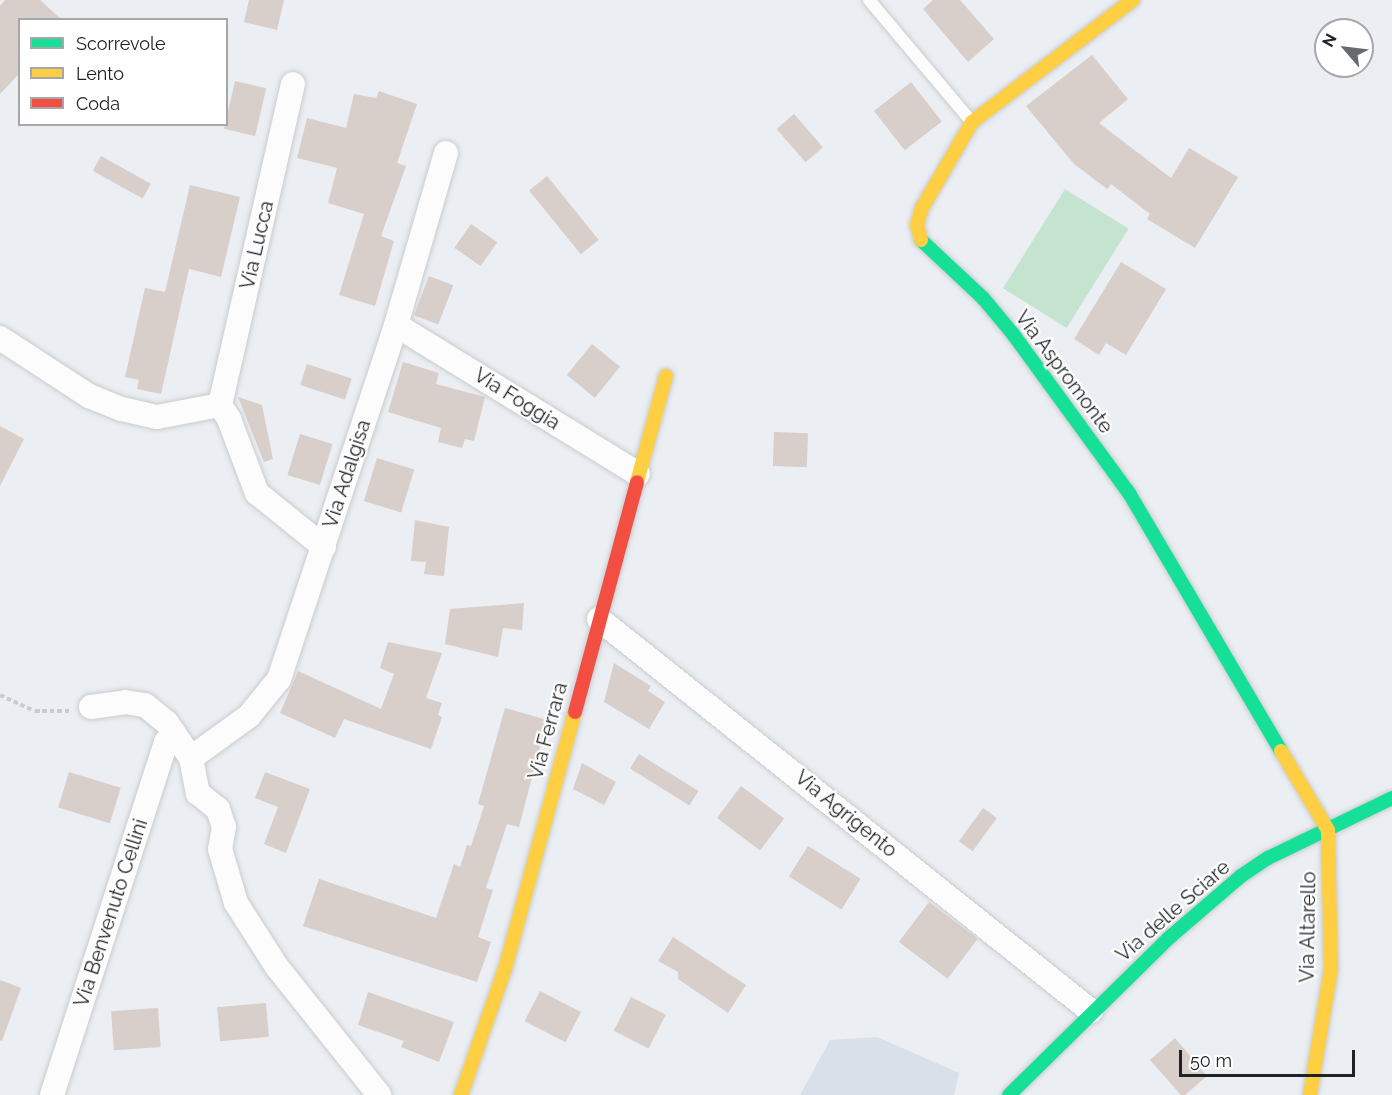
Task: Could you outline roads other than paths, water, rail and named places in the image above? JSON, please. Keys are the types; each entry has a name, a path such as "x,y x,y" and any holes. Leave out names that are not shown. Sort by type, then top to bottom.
{"street":[{"name":"Via Aspromonte","path":"1133,0 972,122 922,208 917,225 920,239 983,298 1013,334 1129,493 1328,830"},
{"name":"Via Lucca","path":"220,405 293,84"},
{"name":"Via Adalgisa","path":"191,758 249,716 279,679 396,325 446,153"},
{"name":"Via Foggia","path":"396,325 638,474"},
{"path":"0,338 89,396 122,409 157,417 220,405 229,419 257,493 324,547"},
{"name":"Via Ferrara","path":"461,1095 504,969 666,376"},
{"name":"Via Agrigento","path":"599,619 1092,1011"},
{"path":"91,707 125,702 145,705 174,733 191,758 198,793 218,809 224,827 220,849 236,903 277,967 379,1095"},
{"name":"Via Benvenuto Cellini","path":"52,1095 166,742 174,733"},
{"name":"Via delle Sciare","path":"1009,1095 1092,1011 1240,876 1268,858 1392,798"},
{"name":"Via Altarello","path":"1310,1095 1331,969 1328,830"}],"lane":[{"path":"869,0 972,122"}]}
